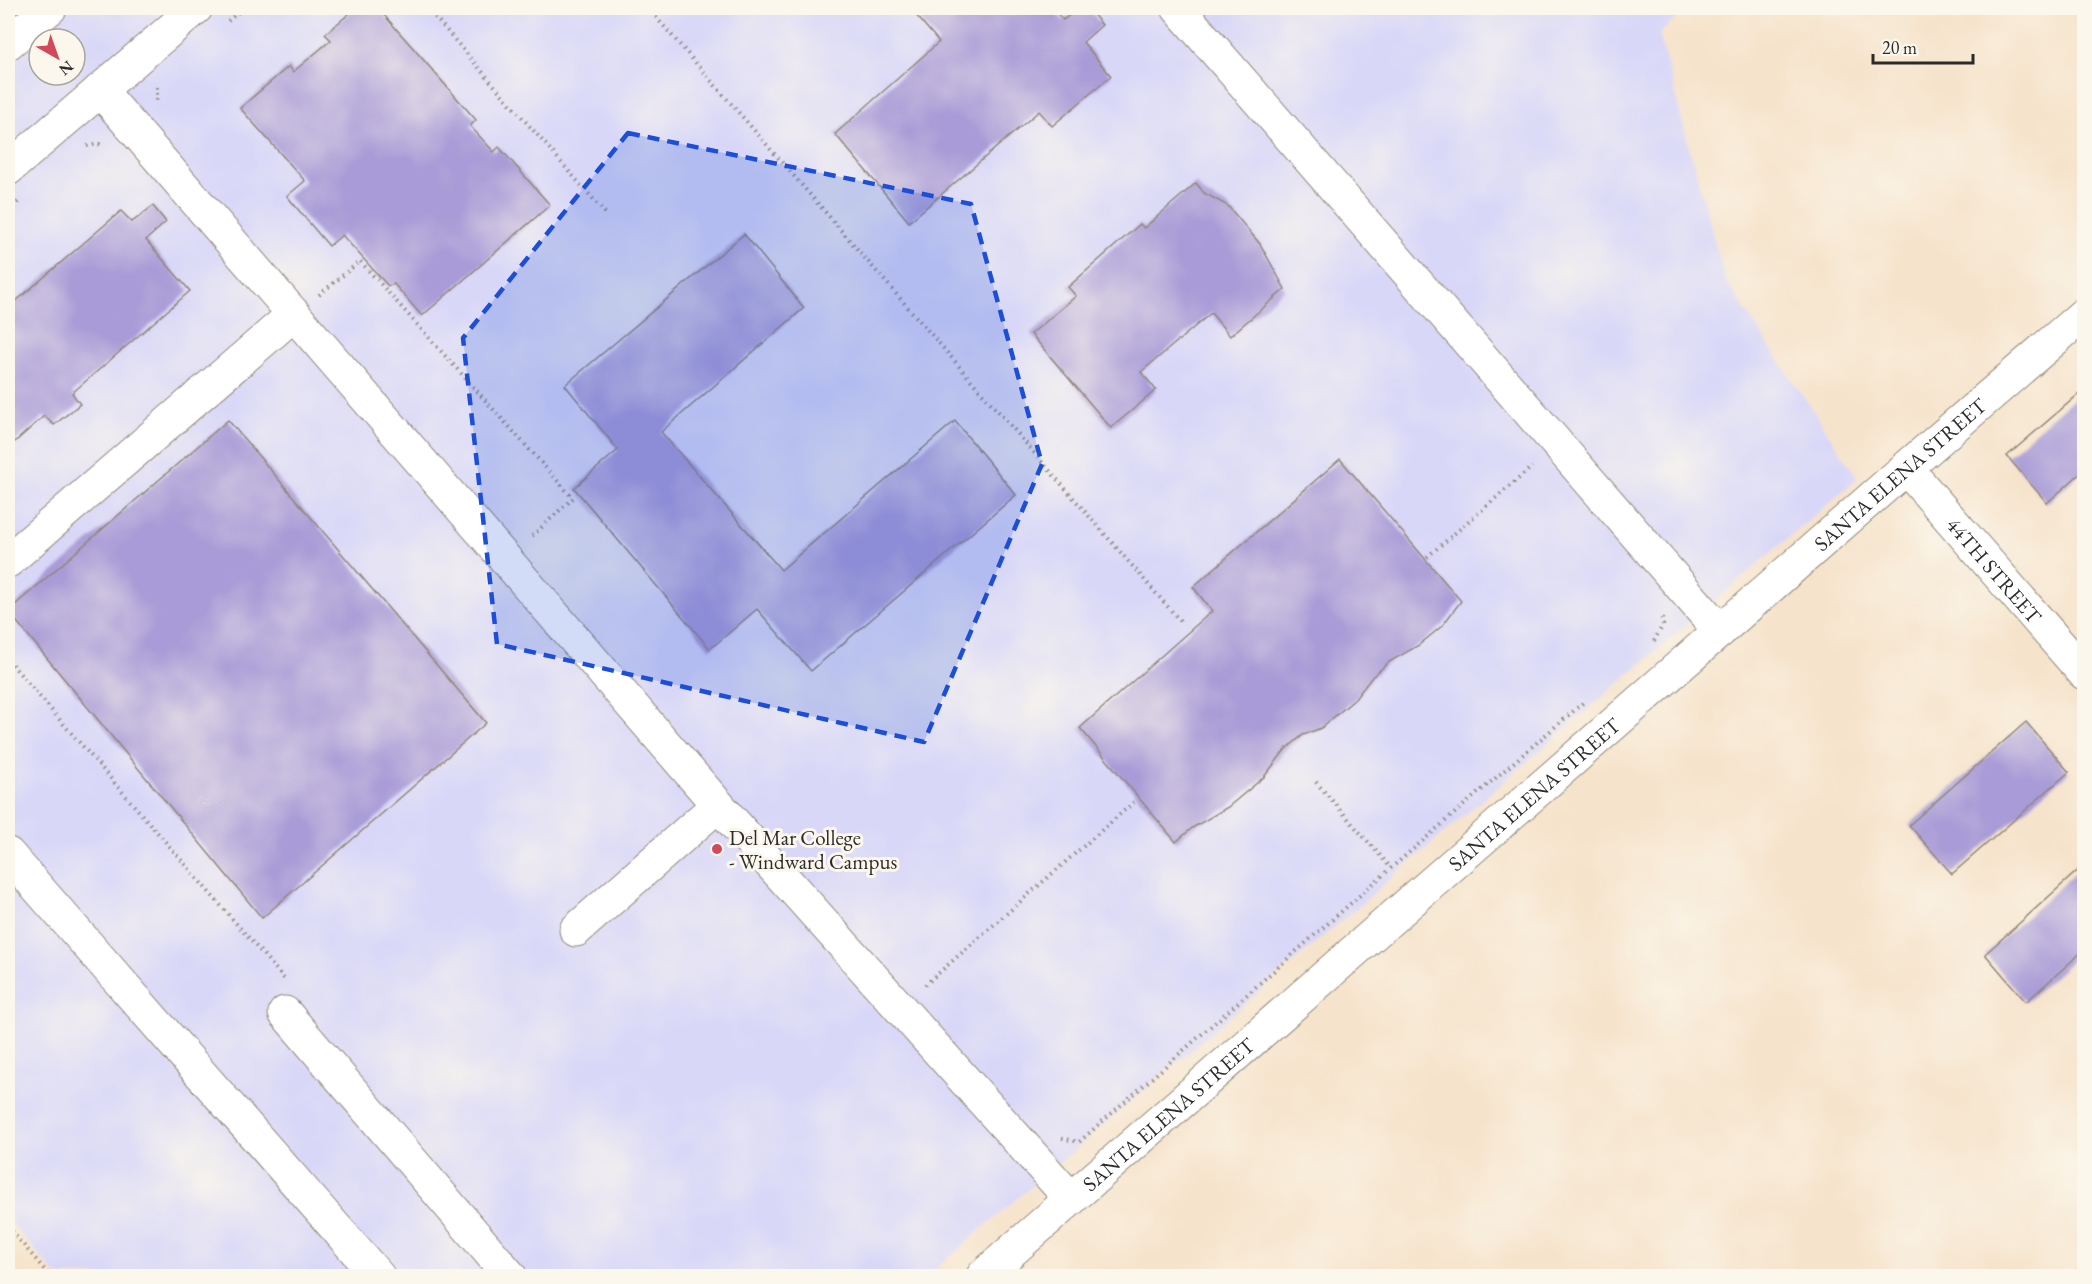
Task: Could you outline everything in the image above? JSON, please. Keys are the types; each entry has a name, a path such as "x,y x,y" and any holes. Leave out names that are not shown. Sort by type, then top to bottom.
{"street":[{"path":"8,43 50,8"},
{"path":"8,169 196,8"},
{"path":"1178,8 1720,631"},
{"path":"100,90 304,302 718,805 1071,1200"},
{"path":"8,561 304,302"},
{"name":"SANTA ELENA STREET","path":"983,1276 2085,314"},
{"name":"44TH STREET","path":"1906,468 2085,673"},
{"path":"576,930 718,805"},
{"path":"8,854 378,1276"},
{"path":"287,998 510,1276"}],"path":[{"path":"226,22 243,8"},
{"path":"427,8 607,215"},
{"path":"648,8 1181,622"},
{"path":"157,108 155,88 160,82"},
{"path":"304,302 318,296 360,261 573,498 527,540"},
{"path":"1426,556 1537,462"},
{"path":"1647,647 1656,640 1663,625"},
{"path":"8,660 287,998"},
{"path":"1060,1138 1079,1142 1585,701"},
{"path":"1316,782 1391,868"},
{"path":"917,992 1134,802"},
{"path":"8,1227 50,1276"}],"highlighted area":[{"path":"628,133 971,204 1042,464 924,742 497,644 463,338"}],"shaded area":[{"name":"Del Mar College - Windward Campus","path":"8,8 1687,8 1659,34 1725,280 1858,478 927,1276 57,1276 8,1219"}],"building":[{"path":"356,8 378,8 476,120 470,126 494,152 499,147 550,205 422,316 394,284 388,286 342,235 329,246 287,196 305,181 240,108 289,66 293,72 331,40 325,34"},
{"path":"910,8 1052,8 1063,20 1079,8 1088,8 1102,25 1083,42 1111,76 1052,126 1039,111 909,222 835,134 939,42"},
{"path":"1196,183 1204,193 1228,206 1260,244 1285,289 1230,336 1211,313 1141,372 1156,390 1111,428 1031,334 1076,296 1068,287 1140,224 1144,228"},
{"path":"153,206 166,222 146,240 190,291 72,393 80,404 54,425 44,416 8,448 8,308 121,211 132,222"},
{"path":"744,234 804,308 661,432 781,570 955,421 1016,495 811,671 757,609 710,649 574,488 618,450 565,385"},
{"path":"2080,393 2084,397 2084,470 2047,503 2007,456"},
{"path":"228,420 486,723 262,918 8,611"},
{"path":"1340,459 1461,601 1442,626 1419,645 1389,662 1372,677 1355,699 1321,728 1303,735 1285,750 1264,777 1228,807 1192,828 1176,842 1080,728 1212,611 1193,587"},
{"path":"2026,722 2069,772 1952,874 1909,825"},
{"path":"2084,865 2084,950 2026,1002 1985,954"}],"place":[{"name":"Del Mar College - Windward Campus","path":"717,849"}]}
